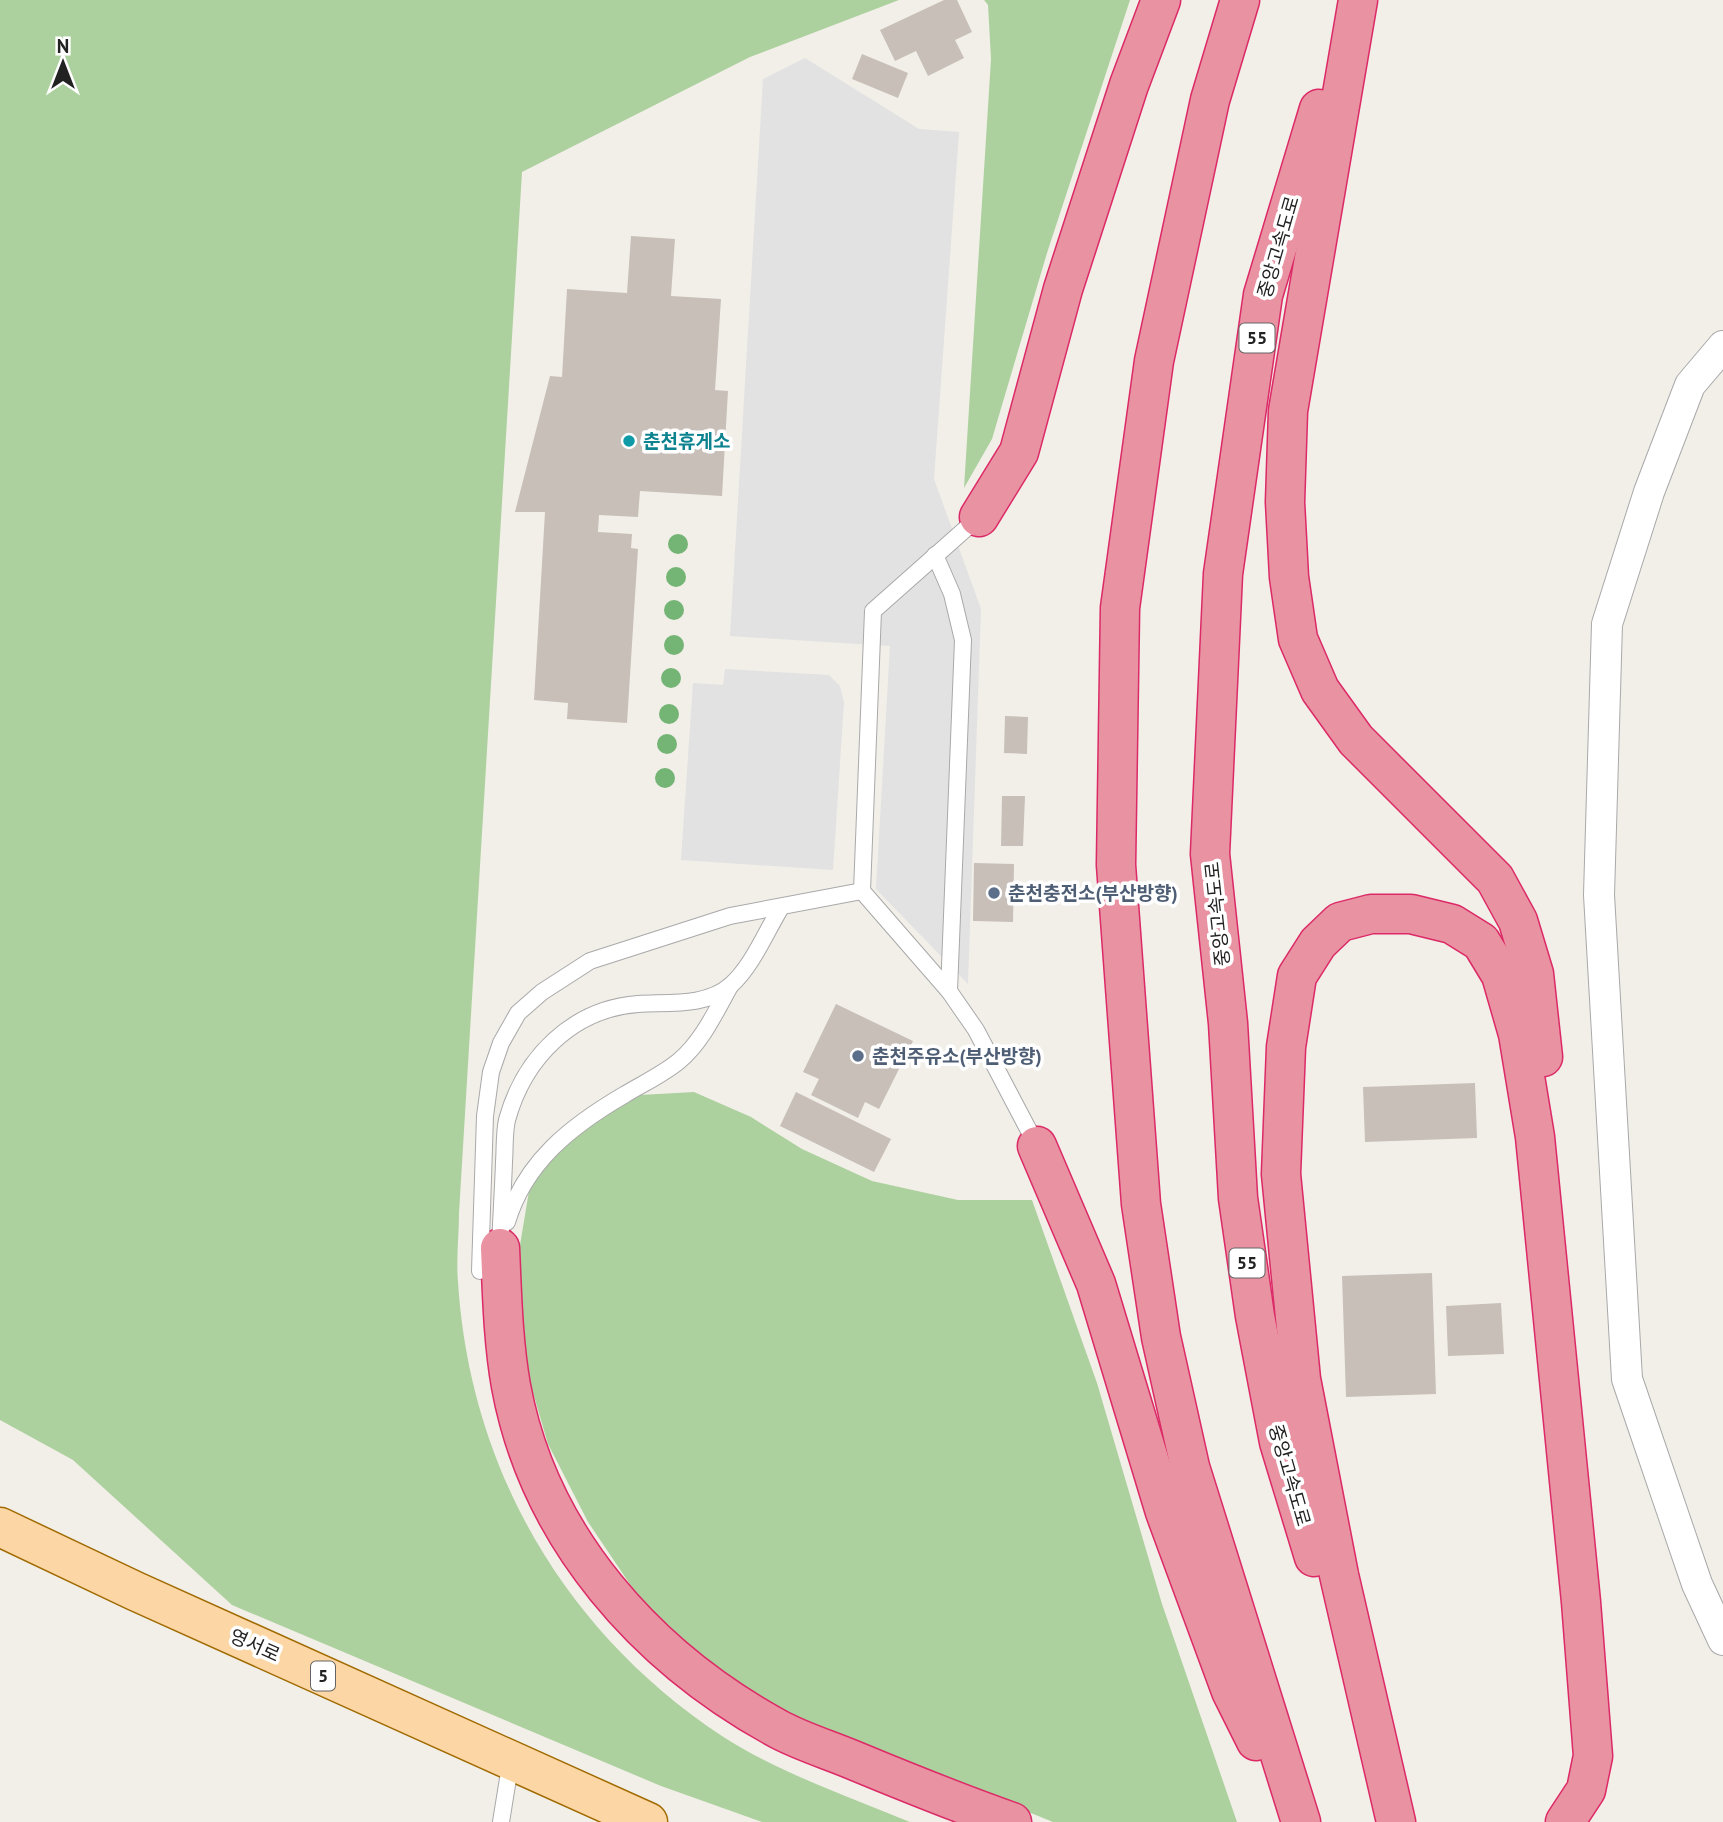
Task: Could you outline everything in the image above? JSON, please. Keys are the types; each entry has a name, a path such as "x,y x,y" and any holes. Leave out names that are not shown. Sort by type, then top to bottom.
{"highway":[{"path":"979,517 1019,452 1063,289 1125,97 1161,0"},
{"path":"1240,0 1210,100 1154,361 1120,608 1116,865 1141,1204 1161,1337 1190,1467 1299,1822"},
{"name":"중앙고속도로","path":"1351,0 1263,295 1223,574 1210,854 1228,1023 1238,1198 1262,1354 1279,1442 1395,1822"},
{"path":"1359,0 1288,411 1285,502 1289,577 1298,639 1320,690 1356,740 1495,879 1518,921 1534,974 1592,1530 1606,1702 1607,1774 1602,1794 1588,1822"},
{"path":"1395,1822 1339,1574 1301,1379 1281,1174 1286,1047 1297,976 1318,943 1340,922 1371,914 1412,914 1452,924 1481,942 1501,975 1518,1034 1535,1137 1581,1602 1593,1756 1586,1790 1565,1822"},
{"path":"1037,1146 1096,1284 1166,1512 1231,1691 1299,1822"},
{"path":"490,1259 489,1388 525,1494 554,1549 595,1609 635,1651 681,1692 744,1731 803,1761 954,1822"},
{"path":"490,1259 511,1385 552,1505 578,1551 616,1602 674,1658 714,1689 782,1731 1012,1822"}],"main road":[{"name":"영서로","path":"0,1527 648,1822"}],"street":[{"path":"1723,346 1690,385 1648,492 1607,624 1599,895 1627,1379 1697,1584 1723,1640"}],"lane":[{"path":"979,517 873,611 862,891 949,991 987,1046 1037,1146"},
{"path":"935,555 952,594 963,640 949,991"},
{"path":"490,1259 485,1116 491,1072 501,1043 518,1013 542,992 590,961 730,916 780,909 818,898 862,891"},
{"path":"490,1259 516,1194 536,1163 575,1126 680,1060 710,1022 780,909"},
{"path":"490,1259 507,1122 522,1079 552,1038 594,1014 635,1004 695,1001 731,985"},
{"path":"501,1822 511,1760"}],"green space":[{"path":"0,0 899,0 750,57 522,172 457,1265 466,1351 482,1418 506,1481 536,1541 573,1597 617,1648 666,1695 722,1736 789,1772 910,1822 762,1822 661,1786 232,1605 73,1460 0,1420"},
{"path":"984,0 1130,0 1047,253 992,439 964,488 991,59 988,5"},
{"path":"694,1092 751,1117 802,1149 872,1181 958,1200 1032,1200 1097,1383 1162,1604 1237,1822 1053,1822 767,1706 652,1617 588,1522 548,1444 524,1362 514,1281 529,1191 547,1158 585,1124 640,1095"}],"shaded area":[{"path":"805,58 919,129 959,132 934,479 981,609 968,984 876,889 890,646 730,636 763,79"},
{"path":"725,669 829,675 840,686 844,702 833,870 681,860 693,683 723,685"}],"building":[{"path":"944,0 957,0 972,32 955,40 964,58 928,76 916,51 895,61 880,30"},
{"path":"862,54 908,73 898,98 852,79"},
{"name":"춘천휴게소","path":"631,236 675,239 671,296 721,299 715,390 728,391 722,496 640,491 638,517 599,515 598,532 632,534 631,548 638,549 627,723 567,719 568,703 534,700 545,512 515,512 550,376 562,377 567,289 627,293"},
{"path":"1005,716 1028,717 1027,754 1004,753"},
{"path":"1002,796 1025,796 1023,846 1001,846"},
{"name":"춘천충전소(부산방향)","path":"974,863 1014,864 1013,922 973,921"},
{"name":"춘천주유소(부산방향)","path":"836,1004 913,1041 879,1109 865,1102 858,1118 811,1095 819,1079 803,1072"},
{"path":"1475,1083 1477,1138 1365,1142 1363,1087"},
{"path":"796,1092 891,1139 874,1172 780,1126"},
{"path":"1432,1273 1436,1394 1346,1397 1342,1276"},
{"path":"1501,1303 1504,1354 1448,1356 1446,1306"}],"place":[{"name":"춘천휴게소","path":"629,441"},
{"name":"춘천충전소(부산방향)","path":"994,893"},
{"name":"춘천주유소(부산방향)","path":"858,1056"}]}
